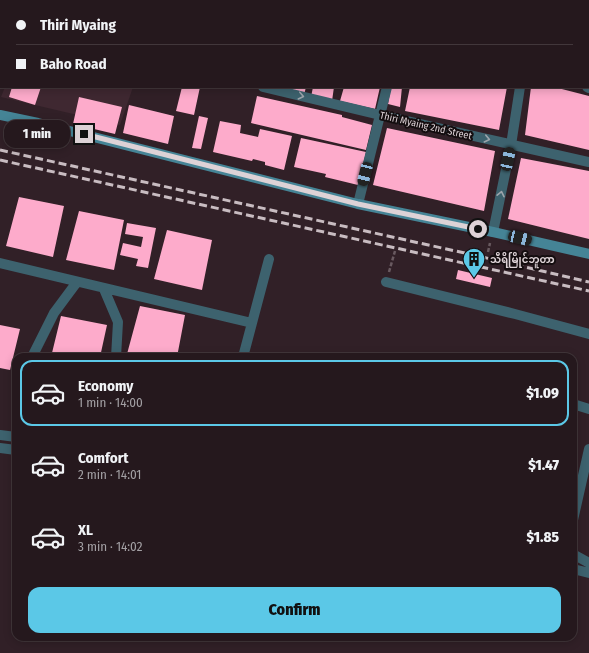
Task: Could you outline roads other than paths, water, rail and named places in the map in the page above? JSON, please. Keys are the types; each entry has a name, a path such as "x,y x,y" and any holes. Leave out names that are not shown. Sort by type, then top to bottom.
{"main road":[{"path":"0,115 38,123 358,204 589,254"}],"street":[{"name":"Thiri Myaing 2nd Street","path":"267,88 589,162"},
{"path":"358,204 387,88"},
{"path":"493,232 511,144 520,88"},
{"path":"244,353 269,259"},
{"path":"0,263 252,323"},
{"path":"34,353 54,312 77,282"},
{"path":"386,282 589,334"},
{"path":"104,288 118,322 116,353"},
{"path":"577,405 589,409"},
{"path":"0,435 12,436"},
{"path":"0,448 12,450"},
{"path":"577,502 589,449"},
{"path":"577,556 589,563"},
{"path":"577,571 589,573"}],"railway":[{"path":"0,150 589,282"},
{"path":"0,160 589,291"}],"place":[{"name":"သီရိမြိုင်ဘူတာ","path":"474,278"}]}
